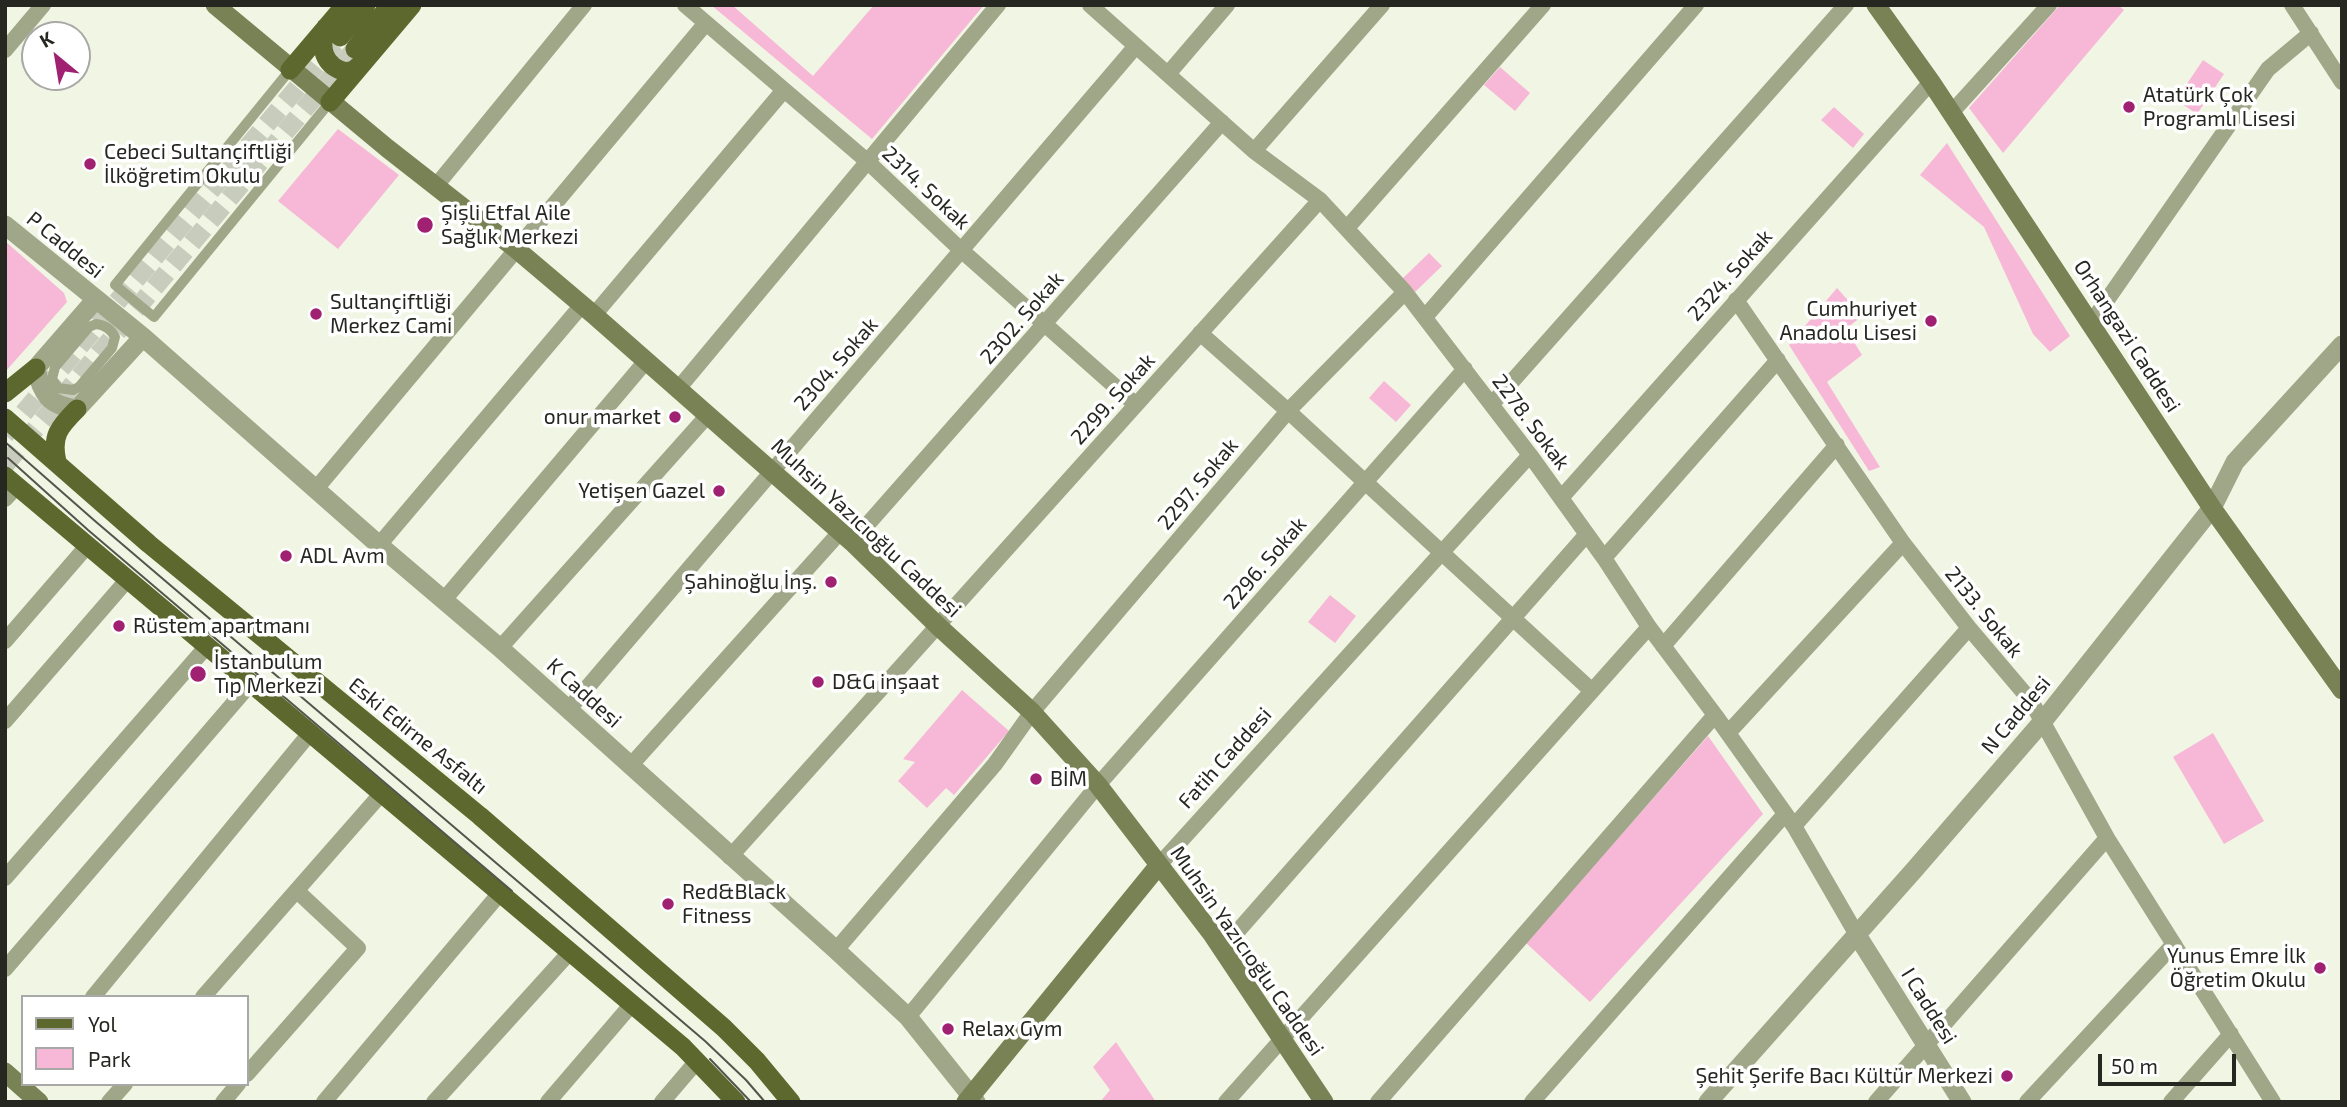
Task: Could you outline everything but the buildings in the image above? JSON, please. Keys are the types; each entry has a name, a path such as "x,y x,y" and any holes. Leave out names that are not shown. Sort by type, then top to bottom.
{"main road":[{"name":"Muhsin Yazıcıoğlu Caddesi","path":"215,5 330,102 516,249 588,310 847,536 1032,712 1098,785 1222,949 1324,1102"},
{"path":"345,5 348,42"},
{"path":"330,102 348,42 366,5"},
{"path":"348,42 390,5"},
{"path":"290,69 348,42 412,5"},
{"name":"Orhangazi Caddesi","path":"1876,5 1952,112 2212,508 2342,690"},
{"path":"5,393 36,368"},
{"path":"57,462 54,440 63,423 77,409"},
{"name":"Eski Edirne Asfaltı","path":"5,418 149,544 480,816 724,1028 757,1061 790,1102"},
{"path":"9,487 88,545 570,951 697,1061 736,1102"},
{"name":"Fatih Caddesi","path":"971,1100 1159,865"},
{"path":"22,1086 39,1102"}],"street":[{"path":"5,50 43,5"},
{"path":"435,187 584,5"},
{"name":"2314. Sokak","path":"685,5 867,161 961,250 1136,405"},
{"path":"678,388 998,5"},
{"name":"2278. Sokak","path":"1090,5 1254,150 1320,200 1405,292 1530,455 1604,558 1649,627 1728,733 1789,820 1857,934"},
{"path":"1168,74 1227,5"},
{"path":"1254,150 1382,5"},
{"path":"1347,228 1543,5"},
{"path":"1424,317 1696,5"},
{"path":"1492,404 1846,5"},
{"path":"1952,112 2049,5"},
{"path":"2292,5 2342,82"},
{"path":"316,490 706,23"},
{"path":"2091,323 2268,69 2311,33"},
{"name":"2304. Sokak","path":"568,710 1136,46"},
{"path":"290,69 115,285 154,317 330,102"},
{"name":"2324. Sokak","path":"1561,498 1931,82"},
{"path":"379,545 784,90"},
{"name":"2302. Sokak","path":"631,765 1045,324 1223,122"},
{"name":"2299. Sokak","path":"730,857 1320,200"},
{"name":"P Caddesi","path":"5,225 143,337"},
{"name":"2297. Sokak","path":"836,950 995,764 1032,712 1288,411 1405,292"},
{"path":"96,299 36,368 40,388 51,401 77,409 143,337"},
{"name":"2133. Sokak","path":"1736,300 1903,543 1969,628 2031,701 2107,838 2273,1102"},
{"path":"96,324 109,329 115,337 112,348 79,387 73,390 58,388 51,379 55,367 67,353 89,327 96,324"},
{"path":"1200,333 1592,691"},
{"name":"K Caddesi","path":"143,337 500,648 836,950 908,1017 971,1100"},
{"name":"N Caddesi","path":"1707,1102 2043,721 2212,508 2235,462 2342,345"},
{"path":"1604,558 1778,360"},
{"path":"443,601 646,361"},
{"name":"2296. Sokak","path":"908,1017 1098,785 1465,369"},
{"path":"500,648 708,415"},
{"path":"1663,646 1836,445"},
{"name":"Fatih Caddesi","path":"1159,865 1530,455"},
{"path":"1222,949 1587,534"},
{"path":"1728,733 1903,543"},
{"path":"5,641 88,545"},
{"path":"5,721 128,579"},
{"path":"1226,1102 1649,627"},
{"path":"1532,1102 1789,820 1969,628"},
{"path":"5,878 207,646"},
{"path":"5,969 251,683"},
{"path":"1378,1102 1715,716"},
{"path":"95,995 310,733"},
{"path":"204,995 382,793"},
{"path":"1876,1102 2107,838"},
{"path":"248,1073 358,948 297,891"},
{"path":"324,1102 500,893"},
{"name":"I Caddesi","path":"1857,934 1962,1102"},
{"path":"2026,1102 2174,944"},
{"path":"434,1102 570,951"},
{"path":"548,1102 632,1004"},
{"path":"2171,1102 2231,1034"},
{"path":"662,1102 697,1061"},
{"path":"109,1102 123,1086"},
{"path":"223,1102 236,1086"}],"green space":[{"path":"711,5 732,5 813,76 874,5 984,5 872,139"},
{"path":"2060,5 2118,5 2124,10 2003,153 1969,108"},
{"path":"2203,60 2224,74 2197,114 2176,100"},
{"path":"1500,67 1530,93 1515,111 1484,85"},
{"path":"1834,107 1864,134 1853,148 1821,120"},
{"path":"338,129 399,175 338,249 278,201"},
{"path":"1947,143 2070,336 2050,352 2033,334 1984,227 1920,175"},
{"path":"5,241 64,293 67,302 5,372"},
{"path":"1429,253 1442,266 1415,292 1402,279"},
{"path":"1837,288 1862,316 1846,329 1862,355 1827,382 1880,467 1869,471 1789,345"},
{"path":"1384,381 1411,405 1396,422 1369,398"},
{"path":"1330,595 1356,616 1335,643 1308,622"},
{"path":"962,690 1009,731 954,795 946,788 927,808 898,781 915,762 903,759"},
{"path":"2213,733 2264,821 2224,844 2173,757"},
{"path":"1708,736 1763,814 1590,1002 1526,943"},
{"path":"1116,1042 1156,1102 1100,1102 1110,1090 1093,1067"}],"tunnel":[{"path":"5,435 340,37"},
{"path":"5,465 355,49"}],"tram line":[{"path":"5,442 705,1041 765,1102"},
{"path":"8,458 88,530 512,891"},
{"path":"710,1059 751,1102"}],"place":[{"name":"Atatürk Çok Programlı Lisesi","path":"2129,107"},
{"name":"Cebeci Sultançiftliği İlköğretim Okulu","path":"90,164"},
{"name":"Şişli Etfal Aile Sağlık Merkezi","path":"425,225"},
{"name":"Sultançiftliği Merkez Cami","path":"316,314"},
{"name":"Cumhuriyet Anadolu Lisesi","path":"1931,321"},
{"name":"onur market","path":"675,417"},
{"name":"Yetişen Gazel","path":"719,491"},
{"name":"ADL Avm","path":"286,556"},
{"name":"Şahinoğlu İnş.","path":"831,582"},
{"name":"Rüstem apartmanı","path":"119,626"},
{"name":"İstanbulum Tıp Merkezi","path":"198,674"},
{"name":"D&G inşaat","path":"818,682"},
{"name":"BİM","path":"1036,779"},
{"name":"Red&Black Fitness","path":"668,904"},
{"name":"Yunus Emre İlk Öğretim Okulu","path":"2320,968"},
{"name":"Relax Gym","path":"948,1029"},
{"name":"Şehit Şerife Bacı Kültür Merkezi","path":"2007,1076"}]}
